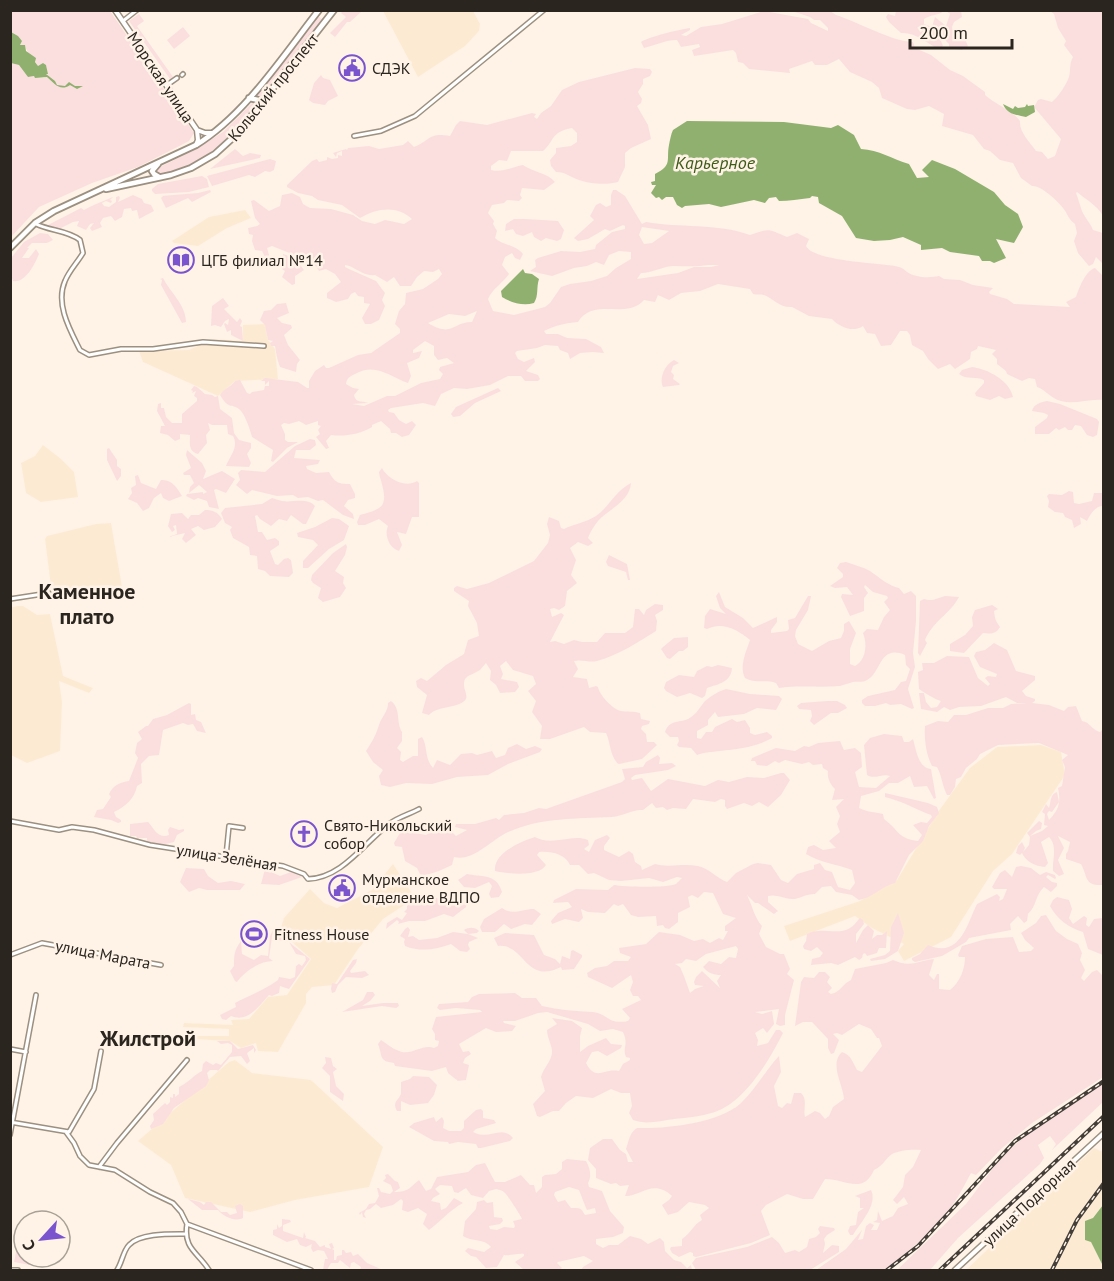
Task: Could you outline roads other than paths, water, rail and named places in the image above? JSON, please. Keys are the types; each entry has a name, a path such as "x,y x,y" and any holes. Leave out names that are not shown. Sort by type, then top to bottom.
{"main road":[{"name":"Морская улица","path":"115,10 197,129 196,146"},
{"name":"Кольский проспект","path":"10,248 35,223 54,211 196,146 228,122 319,10"},
{"name":"Кольский проспект","path":"103,189 162,177 191,168 215,154 237,134 334,10"},
{"path":"249,98 258,100 258,108"},
{"path":"197,129 205,133 215,132"},
{"path":"162,177 156,176 153,171 163,161"},
{"name":"улица Подгорная","path":"955,1270 1104,1133"}],"street":[{"path":"123,21 137,10"},
{"path":"354,136 381,131 415,116 544,10"},
{"path":"167,85 177,78"},
{"path":"35,223 45,228 72,234 80,240 83,254 63,284 63,305 66,321 83,352 89,355 121,349 163,348 203,342 264,345"},
{"path":"10,599 49,593"},
{"name":"улица Зелёная","path":"10,821 59,830 72,827 94,830 150,845 293,868 308,879 319,879 330,874 357,854 392,822 419,809"},
{"path":"226,856 229,826 243,828"},
{"name":"улица Марата","path":"10,955 42,943 161,965"},
{"path":"10,1135 36,995"},
{"path":"10,1049 26,1052"},
{"path":"12,1122 66,1132 72,1130 94,1089 101,1051"},
{"path":"99,1167 187,1060"},
{"path":"66,1132 88,1165 115,1170 150,1192 173,1203 187,1224 185,1234 187,1243 209,1270"},
{"path":"187,1224 311,1270"},
{"path":"117,1270 128,1246 136,1240 157,1235 185,1234"},
{"path":"10,1270 18,1270"}],"water":[{"path":"11,32 22,41 20,45 25,45 26,51 36,58 35,62 38,66 43,63 46,65 48,74 46,74 57,85 65,86 69,82 75,86 83,86 77,89 70,85 63,88 60,87 55,84 47,77 28,77 19,65 11,63"},
{"path":"1003,104 1013,109 1015,106 1018,108 1025,107 1027,104 1028,106 1034,105 1035,112 1026,117 1016,115 1007,110"},
{"name":"Карьерное","path":"687,121 784,122 831,128 838,125 854,135 861,149 880,153 909,164 917,178 929,177 922,170 932,160 955,169 994,192 1005,205 1018,214 1023,227 1014,243 996,239 1006,258 994,263 982,261 979,256 950,252 942,248 921,250 921,245 903,237 874,241 856,238 842,216 819,203 818,197 779,201 776,197 769,198 765,203 754,200 721,207 709,204 682,208 677,205 673,197 666,197 662,200 659,197 656,198 651,193 656,185 652,185 651,182 655,181 655,174 667,165 673,130"},
{"path":"523,269 525,273 532,274 539,279 534,303 518,303 502,297 501,291"},
{"path":"1103,1205 1103,1266 1091,1242 1085,1240 1085,1221 1093,1218"}],"railway":[{"path":"887,1270 918,1246 1015,1141 1104,1081"},
{"path":"940,1270 1104,1116"},
{"path":"1052,1270 1077,1220 1104,1183"}],"place":[{"name":"СДЭК","path":"352,68"},
{"name":"ЦГБ филиал №14","path":"181,260"},
{"name":"Свято-Никольский собор","path":"304,834"},
{"name":"Мурманское отделение ВДПО","path":"342,888"},
{"name":"Fitness House","path":"254,934"}],"district":[{"name":"Каменное плато","path":"87,604"},
{"name":"Жилстрой","path":"148,1038"}]}
